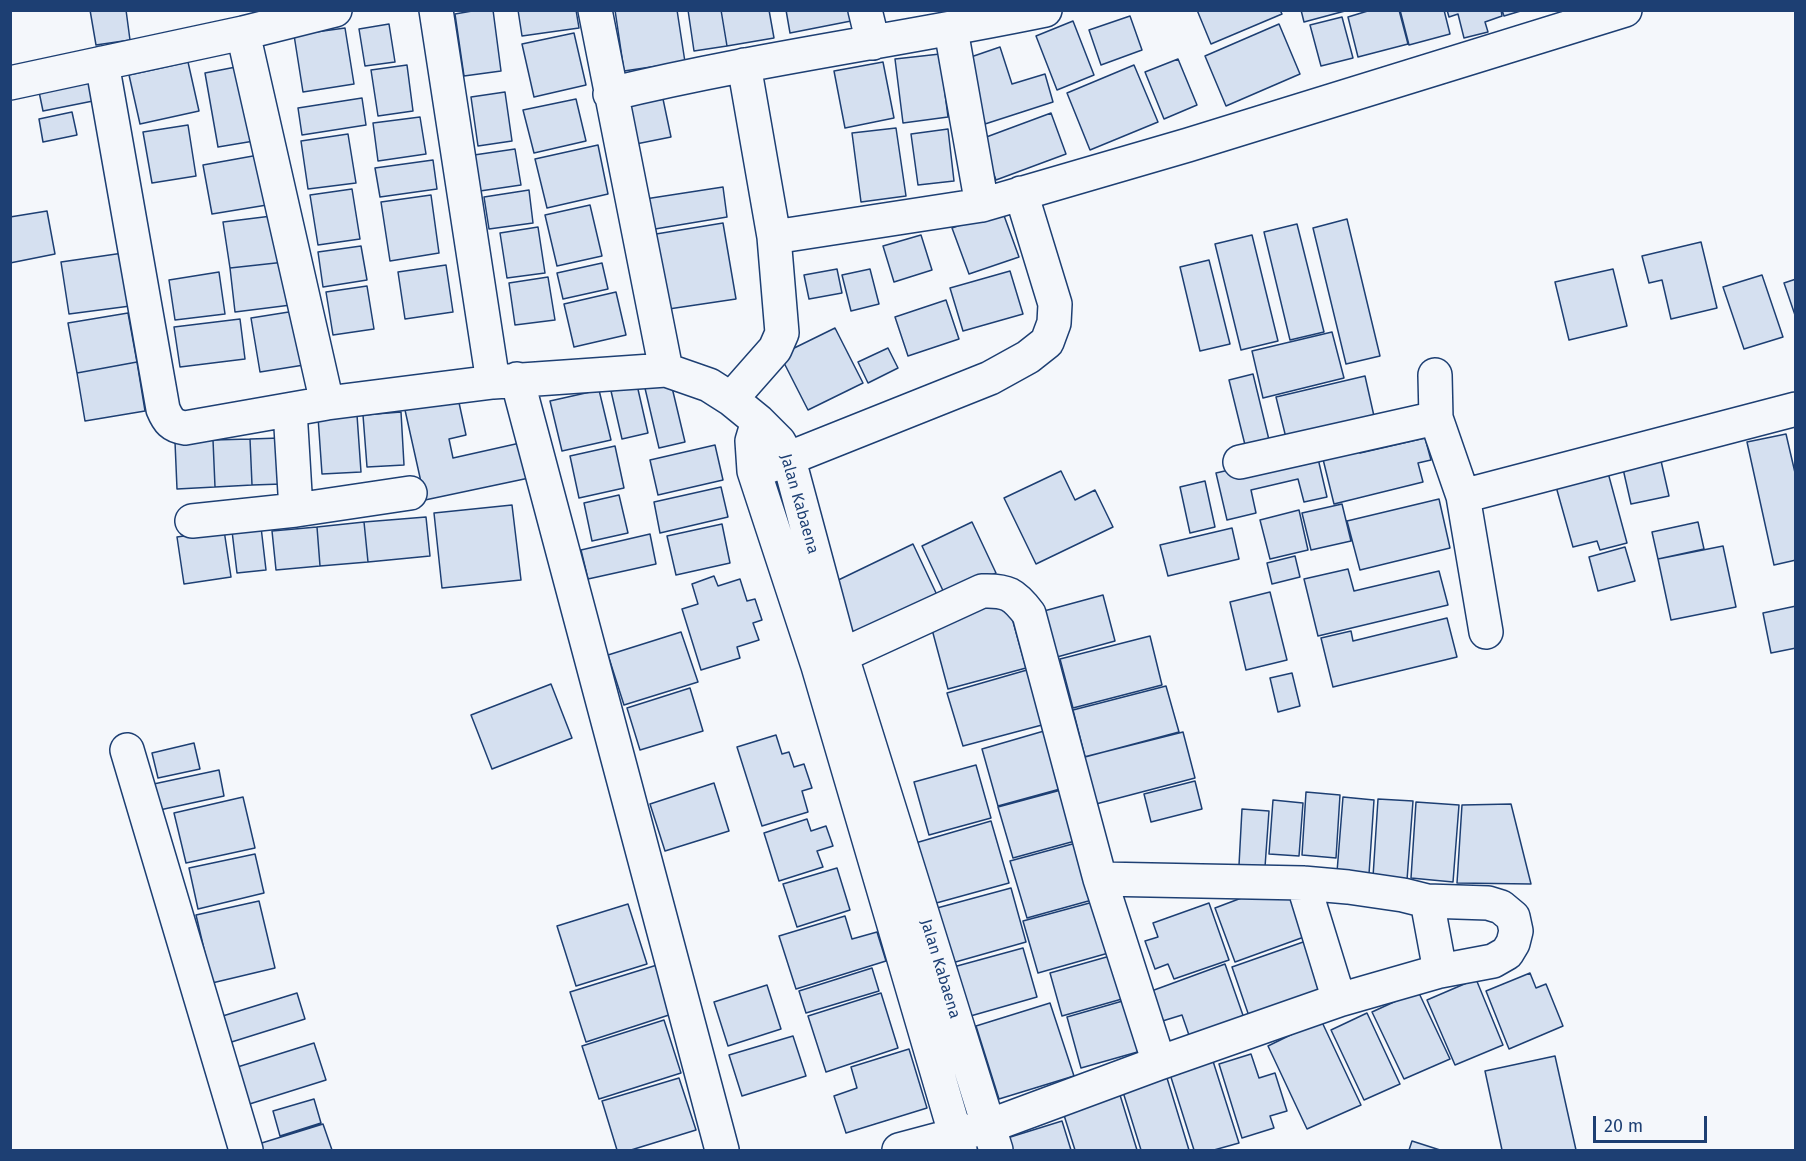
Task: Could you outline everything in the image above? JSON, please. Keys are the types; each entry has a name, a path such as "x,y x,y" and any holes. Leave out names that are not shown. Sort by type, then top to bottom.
{"street":[{"path":"10,83 243,33 335,10"},
{"path":"436,10 505,381 722,1150"},
{"path":"595,10 666,370"},
{"path":"865,10 873,43"},
{"path":"610,94 692,74 951,30 1045,10"},
{"path":"774,237 982,206 1188,146 1618,12"},
{"path":"951,30 982,206"},
{"path":"243,33 327,403"},
{"path":"102,63 163,409 168,420 175,426 185,428 327,403 505,381 666,370 709,386 731,399 758,421"},
{"path":"731,399 775,349 782,333 774,237 744,65"},
{"path":"754,471 990,378 1028,357 1047,342 1054,324 1055,304 1021,193"},
{"path":"1435,375 1436,418 1463,496 1486,632"},
{"path":"1463,496 1796,408"},
{"path":"290,410 296,510"},
{"path":"1240,462 1436,418"},
{"name":"Jalan Kabaena","path":"958,1142 830,661 789,459 779,442 758,421 752,441 754,471 830,661 993,1138"},
{"path":"192,522 411,493"},
{"path":"830,661 982,591 1000,590 1017,598 1029,614 1100,879 1159,1063"},
{"path":"127,750 246,1150"},
{"path":"899,1150 993,1138 1159,1063 1339,1000 1440,971 1493,961 1507,953 1516,931 1513,917 1501,907 1488,903 1427,901 1384,892 1303,883 1100,879"},
{"path":"1303,883 1339,1000"},
{"path":"1427,901 1440,971"}],"building":[{"path":"90,10 126,10 130,40 96,45"},
{"path":"493,10 501,71 464,76 455,14"},
{"path":"518,10 576,10 579,28 522,36"},
{"path":"615,10 677,10 685,62 624,71"},
{"path":"688,10 721,10 727,46 694,51"},
{"path":"721,10 769,10 774,38 727,46"},
{"path":"786,10 849,10 851,21 790,33"},
{"path":"1197,10 1280,10 1282,14 1211,44"},
{"path":"1301,10 1345,10 1345,11 1304,22"},
{"path":"1371,10 1399,10 1408,44 1358,57 1348,17"},
{"path":"1400,10 1444,10 1450,34 1409,45"},
{"path":"1447,10 1501,10 1502,16 1485,22 1488,32 1464,38 1458,14 1449,17"},
{"path":"1502,10 1524,10 1504,16"},
{"path":"1130,16 1142,50 1101,65 1089,30"},
{"path":"1342,17 1353,58 1321,66 1310,25"},
{"path":"1073,21 1094,75 1057,90 1036,36"},
{"path":"389,24 395,62 365,66 359,29"},
{"path":"1279,24 1300,74 1226,106 1205,56"},
{"path":"345,28 354,84 303,92 294,35"},
{"path":"574,33 586,85 534,97 522,44"},
{"path":"1000,47 1012,84 1045,74 1053,102 985,124 965,59"},
{"path":"940,54 948,117 903,123 895,59"},
{"path":"1178,59 1197,105 1164,119 1145,72"},
{"path":"188,62 199,111 140,124 129,75"},
{"path":"883,62 894,118 845,128 834,71"},
{"path":"407,65 413,111 378,116 371,70"},
{"path":"1134,65 1158,122 1090,150 1067,93"},
{"path":"241,66 254,141 218,147 205,73"},
{"path":"93,71 98,100 43,111 37,82"},
{"path":"505,92 512,141 478,146 471,97"},
{"path":"362,98 366,125 302,135 298,108"},
{"path":"576,99 586,141 534,153 523,110"},
{"path":"663,99 671,137 631,145 623,107"},
{"path":"72,112 77,135 43,142 39,119"},
{"path":"1051,113 1066,154 996,180 981,139"},
{"path":"420,117 426,154 378,161 373,123"},
{"path":"188,125 196,176 152,183 143,132"},
{"path":"896,128 906,196 861,202 852,133"},
{"path":"948,129 954,181 918,185 911,134"},
{"path":"348,134 356,183 308,189 301,141"},
{"path":"598,145 608,194 547,208 535,159"},
{"path":"515,149 521,185 480,191 474,155"},
{"path":"264,154 273,204 212,214 203,165"},
{"path":"433,160 437,189 380,197 375,168"},
{"path":"723,187 727,217 649,230 645,199"},
{"path":"352,189 360,239 318,245 310,195"},
{"path":"529,190 533,223 489,229 484,197"},
{"path":"431,195 439,253 390,261 381,202"},
{"path":"590,205 602,256 557,266 545,215"},
{"path":"1002,210 1019,257 969,274 952,228"},
{"path":"47,211 55,254 10,263 10,217"},
{"path":"280,215 285,262 230,268 223,222"},
{"path":"1347,219 1380,356 1346,364 1313,228"},
{"path":"723,223 736,299 662,310 650,235"},
{"path":"1297,224 1324,332 1290,340 1264,232"},
{"path":"538,227 545,273 507,278 500,233"},
{"path":"921,235 932,270 894,282 883,246"},
{"path":"1252,235 1278,341 1241,350 1215,244"},
{"path":"1701,242 1717,308 1671,319 1662,280 1649,283 1642,256"},
{"path":"361,246 367,280 323,287 318,252"},
{"path":"130,252 138,305 69,314 61,262"},
{"path":"1209,260 1230,344 1200,351 1180,267"},
{"path":"285,262 291,305 235,312 230,268"},
{"path":"602,263 608,289 563,299 557,273"},
{"path":"446,265 453,312 405,319 398,272"},
{"path":"837,269 842,293 809,299 804,275"},
{"path":"870,269 879,304 851,311 842,275"},
{"path":"1613,269 1627,326 1569,340 1555,282"},
{"path":"1010,271 1023,314 963,331 950,288"},
{"path":"219,272 225,314 175,320 169,280"},
{"path":"1762,275 1783,337 1744,349 1723,287"},
{"path":"548,277 555,320 515,325 509,283"},
{"path":"1796,279 1796,318 1784,283"},
{"path":"367,286 374,329 333,335 326,292"},
{"path":"616,292 626,335 574,347 564,304"},
{"path":"946,300 959,339 908,356 895,317"},
{"path":"295,311 304,365 260,372 251,318"},
{"path":"128,313 137,362 77,373 68,323"},
{"path":"240,319 245,359 180,367 174,327"},
{"path":"835,328 863,383 808,410 780,355"},
{"path":"1332,332 1344,378 1263,398 1252,351"},
{"path":"888,348 898,368 868,383 858,362"},
{"path":"137,362 145,411 85,421 77,373"},
{"path":"1253,374 1271,448 1247,453 1229,380"},
{"path":"1365,376 1376,425 1288,446 1276,397"},
{"path":"670,379 685,442 659,448 644,384"},
{"path":"637,385 648,433 622,439 611,391"},
{"path":"599,390 611,440 562,451 550,401"},
{"path":"458,398 466,435 449,439 453,458 520,443 529,478 425,500 405,410"},
{"path":"401,412 404,465 367,467 363,415"},
{"path":"357,415 361,472 322,474 318,417"},
{"path":"1786,434 1796,477 1796,560 1774,565 1747,442"},
{"path":"280,438 282,484 252,485 250,439"},
{"path":"1425,438 1431,460 1418,463 1423,482 1334,504 1321,451 1357,443 1360,453"},
{"path":"250,439 252,485 215,487 213,440"},
{"path":"213,440 215,487 177,489 175,442"},
{"path":"715,445 723,480 658,495 650,460"},
{"path":"615,446 624,488 579,498 570,456"},
{"path":"1316,450 1327,497 1304,502 1298,479 1251,490 1256,513 1227,520 1216,473"},
{"path":"1659,452 1669,496 1631,504 1621,460"},
{"path":"1607,469 1627,543 1600,550 1597,541 1573,547 1555,483"},
{"path":"1061,471 1075,500 1095,490 1113,527 1036,564 1004,498"},
{"path":"1205,481 1215,527 1190,533 1180,487"},
{"path":"721,487 728,517 660,533 654,502"},
{"path":"619,495 628,533 592,541 584,503"},
{"path":"1439,499 1450,548 1360,570 1347,521"},
{"path":"1342,504 1351,541 1311,550 1302,513"},
{"path":"512,505 521,580 442,588 434,513"},
{"path":"1299,510 1308,550 1270,559 1260,520"},
{"path":"426,517 430,556 368,562 364,522"},
{"path":"364,522 368,562 320,566 317,527"},
{"path":"972,522 996,573 946,597 922,546"},
{"path":"1698,522 1704,549 1658,559 1652,532"},
{"path":"722,524 730,563 676,575 667,536"},
{"path":"261,527 266,570 237,573 232,531"},
{"path":"317,527 320,566 276,570 272,531"},
{"path":"1232,528 1239,559 1168,576 1160,545"},
{"path":"224,530 231,577 184,584 177,537"},
{"path":"650,534 656,564 588,579 581,550"},
{"path":"913,544 937,595 852,636 828,585"},
{"path":"1723,546 1736,607 1671,620 1658,559"},
{"path":"1625,547 1635,581 1598,591 1589,557"},
{"path":"1295,556 1300,577 1272,584 1267,563"},
{"path":"1348,569 1354,591 1439,571 1448,605 1318,636 1304,579"},
{"path":"714,576 718,586 740,579 747,601 755,599 762,620 753,623 759,640 737,647 740,658 701,670 682,609 698,604 692,584"},
{"path":"1270,592 1287,660 1246,670 1230,602"},
{"path":"1103,595 1115,641 1057,657 1044,611"},
{"path":"1007,600 1026,668 948,689 930,622"},
{"path":"1796,606 1796,648 1771,653 1763,613"},
{"path":"1447,618 1457,657 1333,687 1321,638 1351,631 1353,641"},
{"path":"681,632 698,682 624,705 608,655"},
{"path":"1150,636 1162,685 1073,708 1060,659"},
{"path":"1027,670 1042,725 963,746 947,693"},
{"path":"1292,673 1300,706 1278,712 1270,678"},
{"path":"551,684 572,738 492,769 471,715"},
{"path":"1166,686 1179,732 1085,757 1073,710"},
{"path":"690,688 703,731 640,750 627,708"},
{"path":"1044,731 1060,789 998,806 982,749"},
{"path":"1183,732 1195,778 1096,804 1084,757"},
{"path":"776,735 782,754 789,752 794,767 804,764 812,788 802,791 808,812 762,826 737,747"},
{"path":"194,743 200,769 158,778 152,753"},
{"path":"976,765 991,818 929,835 914,782"},
{"path":"219,770 224,796 155,811 149,785"},
{"path":"1195,781 1202,809 1151,822 1144,794"},
{"path":"714,783 729,831 665,851 650,804"},
{"path":"1061,790 1075,841 1013,858 998,807"},
{"path":"1306,792 1340,795 1336,858 1302,855"},
{"path":"243,797 255,848 186,863 174,813"},
{"path":"1343,797 1374,800 1369,874 1337,872"},
{"path":"1378,799 1413,801 1407,880 1373,877"},
{"path":"1273,800 1303,803 1299,856 1269,854"},
{"path":"1416,802 1459,805 1453,882 1411,878"},
{"path":"1511,804 1531,884 1457,883 1462,805"},
{"path":"1242,809 1269,811 1265,867 1239,865"},
{"path":"807,819 811,831 826,826 833,846 817,851 823,867 779,881 764,833"},
{"path":"991,821 1009,883 929,905 912,844"},
{"path":"1076,843 1092,900 1027,918 1010,861"},
{"path":"255,854 264,893 198,909 189,868"},
{"path":"837,868 850,910 797,927 783,884"},
{"path":"1011,888 1026,942 952,963 937,908"},
{"path":"1252,894 1290,898 1304,937 1235,962 1215,908"},
{"path":"259,901 275,968 212,983 196,915"},
{"path":"1097,901 1112,952 1038,973 1023,921"},
{"path":"1209,903 1229,960 1174,979 1168,964 1155,969 1145,941 1158,937 1153,923"},
{"path":"628,904 647,964 576,986 557,926"},
{"path":"845,916 852,939 877,932 886,961 796,989 779,936"},
{"path":"1306,941 1324,993 1250,1019 1232,967"},
{"path":"1023,948 1037,997 960,1019 946,969"},
{"path":"1110,956 1122,999 1062,1016 1050,973"},
{"path":"1225,964 1245,1021 1191,1041 1182,1015 1156,1023 1146,993"},
{"path":"657,965 672,1014 586,1042 570,992"},
{"path":"872,968 879,991 806,1013 799,991"},
{"path":"1530,973 1536,988 1546,984 1563,1026 1509,1049 1486,991"},
{"path":"1476,979 1503,1045 1455,1065 1427,1000"},
{"path":"767,985 781,1029 728,1046 714,1002"},
{"path":"1418,991 1450,1059 1404,1079 1372,1012"},
{"path":"297,993 305,1019 222,1045 213,1019"},
{"path":"881,993 898,1048 826,1072 808,1016"},
{"path":"1126,1000 1141,1051 1081,1068 1067,1017"},
{"path":"1050,1003 1074,1076 999,1099 976,1026"},
{"path":"1367,1013 1400,1084 1364,1100 1331,1030"},
{"path":"664,1020 681,1073 599,1099 582,1046"},
{"path":"1321,1020 1361,1105 1307,1129 1268,1046"},
{"path":"793,1036 806,1076 742,1096 729,1055"},
{"path":"314,1043 326,1080 240,1107 228,1070"},
{"path":"909,1049 927,1108 846,1133 834,1096 857,1088 851,1067"},
{"path":"1251,1054 1259,1078 1275,1073 1287,1111 1270,1116 1274,1128 1242,1138 1219,1064"},
{"path":"1555,1056 1576,1150 1502,1150 1485,1071"},
{"path":"1212,1058 1239,1143 1214,1150 1194,1150 1169,1071"},
{"path":"679,1078 696,1130 631,1150 617,1150 602,1101"},
{"path":"1167,1078 1189,1150 1141,1150 1123,1092"},
{"path":"1120,1095 1137,1150 1075,1150 1063,1112"},
{"path":"314,1099 321,1123 280,1136 273,1111"},
{"path":"1062,1121 1071,1150 1008,1150 1004,1139"},
{"path":"323,1124 332,1150 253,1150 252,1146"},
{"path":"1412,1141 1440,1150 1409,1150"}]}
